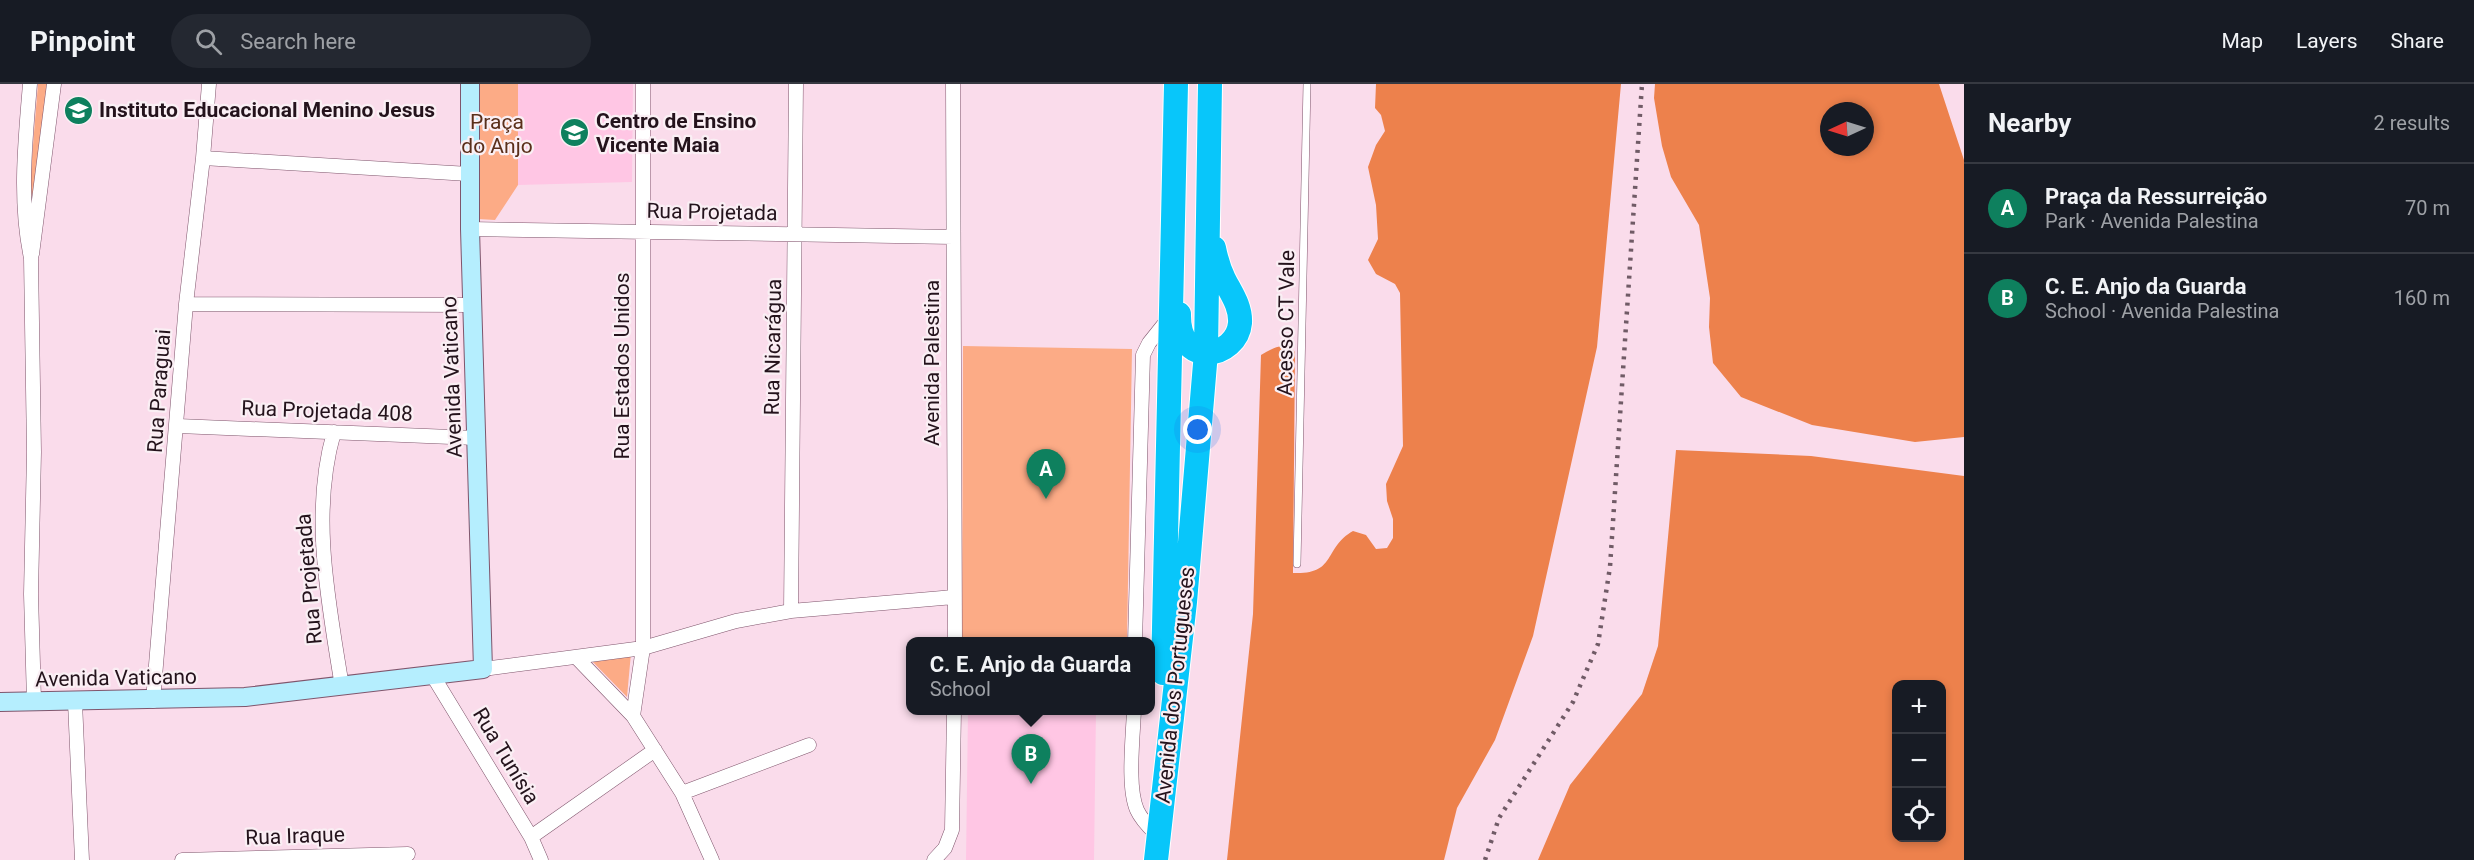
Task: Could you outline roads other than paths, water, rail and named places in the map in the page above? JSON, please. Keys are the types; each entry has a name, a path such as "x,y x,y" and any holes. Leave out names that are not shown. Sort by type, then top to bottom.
{"highway":[{"name":"Avenida dos Portugueses","path":"1159,825 1176,84"},
{"name":"Avenida dos Portugueses","path":"1159,825 1185,602 1206,352 1210,84"},
{"path":"1174,192 1181,244 1179,327 1182,336 1191,348 1206,352 1219,350 1234,340 1240,323 1237,303 1219,268 1208,223"},
{"path":"1155,860 1159,825"}],"street":[{"path":"30,84 25,186 27,235 31,258 34,701"},
{"path":"31,258 36,236 54,84"},
{"name":"Rua Paraguai","path":"153,701 178,426 186,304 203,158 208,84"},
{"name":"Avenida Vaticano","path":"470,84 470,229 483,669"},
{"name":"Rua Estados Unidos","path":"633,716 643,648 643,84"},
{"name":"Rua Nicarágua","path":"791,610 796,84"},
{"name":"Avenida Palestina","path":"952,84 954,637"},
{"path":"203,158 469,174"},
{"name":"Rua Projetada","path":"470,229 953,237"},
{"path":"186,304 472,305"},
{"path":"1135,637 1143,355 1149,343 1170,316"},
{"name":"Rua Projetada 408","path":"178,426 476,438"},
{"name":"Rua Projetada","path":"334,432 325,476 322,525 328,594 342,687"},
{"name":"Avenida Vaticano","path":"0,702 153,701 245,697 342,687 643,648 736,621 791,610 954,597"},
{"path":"577,658 633,716 682,793 712,860"},
{"name":"Rua Tunísia","path":"433,676 531,837 541,860"},
{"path":"75,702 82,860"},
{"path":"934,860 945,848 952,830 954,715"},
{"path":"1134,715 1132,792 1136,809 1143,821 1159,825"},
{"path":"682,793 809,745"},
{"path":"531,837 655,750"},
{"name":"Rua Iraque","path":"182,860 408,854"}],"lane":[{"name":"Acesso CT Vale","path":"1297,564 1307,84"}],"railway":[{"path":"1485,860 1499,818 1573,702 1598,644 1610,567 1642,84"}],"place":[{"name":"Instituto Educacional Menino Jesus","path":"78,110"},
{"name":"Centro de Ensino Vicente Maia","path":"575,133"},
{"name":"Praça da Ressurreição","path":"1046,499"},
{"name":"C. E. Anjo da Guarda","path":"1031,784"}],"park label":[{"name":"Praça do Anjo","path":"497,134"}]}
